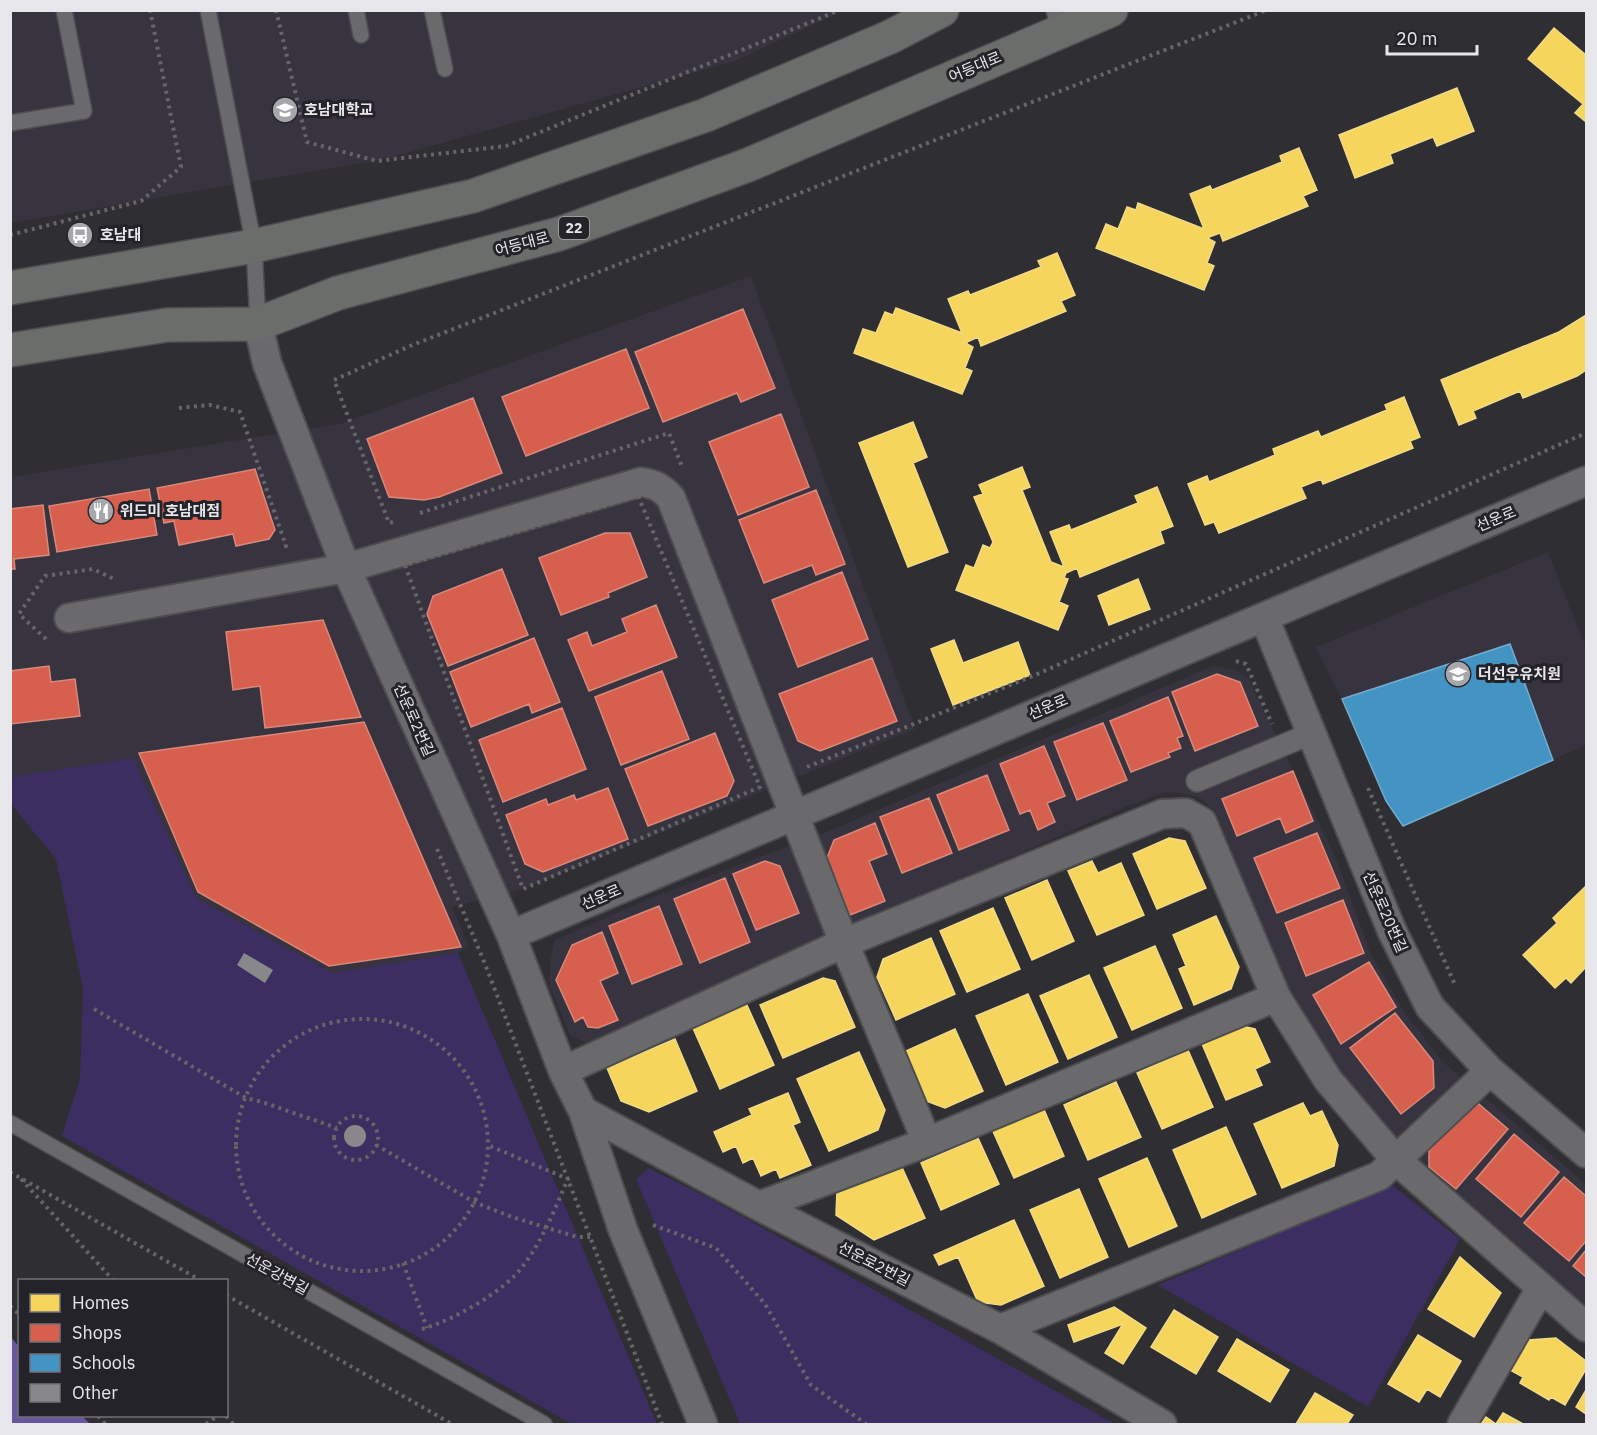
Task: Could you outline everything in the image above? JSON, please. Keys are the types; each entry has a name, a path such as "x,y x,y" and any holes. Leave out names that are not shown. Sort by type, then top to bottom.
{"main road":[{"path":"10,288 254,246 472,196 706,115 890,37 942,10"},
{"name":"어등대로","path":"10,350 167,325 258,324 338,293 559,234 748,165 1056,21 1111,10"}],"street":[{"name":"선운로2번길","path":"258,324 267,363 346,568 511,935 563,1071 583,1111 623,1230 703,1425"},
{"name":"선운로","path":"511,935 1587,481"},
{"path":"69,618 346,568 641,482 663,489 671,498 844,943 927,1142"},
{"name":"선운로20번길","path":"1264,617 1392,931 1430,1007 1490,1071 1587,1153"},
{"path":"1197,781 1310,734"},
{"path":"563,1071 844,943 1162,814 1186,813 1202,822 1276,997 1328,1080 1395,1159 1587,1327"},
{"path":"759,1206 927,1142 1276,997"},
{"path":"1000,1329 1378,1176 1490,1071"},
{"name":"선운로2번길","path":"583,1111 759,1206 1000,1329 1162,1425"},
{"path":"1462,1425 1540,1288"}],"lane":[{"path":"10,123 84,111 64,10"},
{"path":"208,10 254,246 258,324"},
{"path":"356,10 361,35"},
{"path":"432,10 445,69"},
{"name":"선운강변길","path":"10,1123 544,1425"}],"path":[{"path":"10,235 141,201 181,167 150,10"},
{"path":"276,10 307,142 377,161 506,146 840,10"},
{"path":"400,519 389,523 334,380 410,346 1267,10"},
{"path":"178,408 210,405 240,412 286,546 275,549"},
{"path":"412,516 669,433 686,476"},
{"path":"800,769 1035,675 1587,433"},
{"path":"638,496 760,787 523,889 405,565 638,496"},
{"path":"54,646 19,614 45,576 93,569 125,584"},
{"path":"1366,783 1456,987"},
{"path":"436,846 485,964 663,1425"},
{"path":"94,1009 246,1098 337,1128"},
{"path":"356,1018 398,1023 436,1042 466,1072 484,1110 490,1146 480,1194 456,1230 423,1256 384,1269 343,1270 303,1257 270,1232 247,1198 236,1159 238,1118 253,1080 280,1048 315,1027 356,1018"},
{"path":"352,1116 362,1117 371,1121 376,1129 378,1139 376,1145 369,1155 360,1159 351,1159 342,1154 336,1146 334,1137 337,1128 344,1120 352,1116"},
{"path":"376,1145 474,1202 512,1217 577,1237 591,1237"},
{"path":"490,1146 568,1179"},
{"path":"10,1167 111,1279"},
{"path":"10,1172 198,1279"},
{"path":"390,1338 427,1328 461,1312 496,1291 523,1267 546,1227 568,1179"},
{"path":"645,1227 655,1225 716,1248 765,1304 811,1385 866,1425"},
{"path":"403,1263 427,1328"},
{"path":"228,1296 452,1425"}],"shaded area":[{"name":"호남대학교","path":"11,11 842,11 735,61 385,159 11,223"},
{"path":"751,276 915,729 523,889 452,907 469,947 458,953 332,973 196,898 133,758 11,777 11,477 343,423"},
{"name":"더선우유치원","path":"1548,552 1586,648 1586,745 1403,826 1386,801 1342,699 1316,647"},
{"path":"1213,666 1236,670 1248,678 1336,858 1371,955 1405,1013 1442,1061 1586,1184 1586,1316 1445,1191 1386,1131 1328,1063 1281,973 1216,813 1199,797 1167,791 1123,808 588,1043 570,1036 550,987 550,960 555,940 651,898 829,831"},
{"path":"133,758 196,898 332,973 458,953 657,1424 572,1424 62,1136 80,1078 83,989 56,859 11,804 11,777"},
{"path":"648,1168 711,1199 1115,1424 740,1424 636,1179"},
{"path":"1392,1185 1460,1239 1368,1407 1158,1285"},
{"path":"11,1337 18,1346 18,1417 83,1417 90,1424 11,1424"}],"building: Homes":[{"path":"1554,28 1586,55 1586,122 1575,113 1583,104 1528,59"},
{"path":"1457,88 1474,131 1437,146 1433,137 1390,154 1393,163 1355,178 1339,135"},
{"path":"1299,148 1317,190 1303,196 1308,206 1223,241 1220,233 1209,237 1215,242 1207,263 1214,266 1204,290 1096,248 1106,224 1118,229 1127,207 1136,210 1138,203 1204,229 1190,194 1210,186 1212,190 1282,162 1280,156"},
{"path":"1057,253 1075,295 1061,301 1066,311 981,346 978,337 967,342 973,347 965,368 972,371 962,394 854,353 863,329 876,333 885,312 893,315 896,308 962,333 948,299 968,291 970,295 1041,267 1038,261"},
{"path":"1586,315 1586,370 1577,376 1523,398 1520,391 1473,411 1476,418 1459,425 1441,380 1559,332"},
{"path":"1404,397 1420,437 1410,441 1413,448 1323,484 1321,479 1301,487 1306,498 1219,533 1214,522 1205,525 1188,484 1207,476 1209,482 1275,455 1273,449 1318,431 1321,437 1387,410 1385,405"},
{"path":"913,422 927,457 913,463 948,552 908,567 859,443"},
{"path":"1022,467 1030,487 1022,490 1051,562 1064,567 1050,532 1069,525 1071,530 1138,503 1135,496 1157,487 1173,526 1160,531 1164,543 1080,577 1077,568 1066,573 1064,578 1068,579 1059,602 1068,606 1058,630 956,590 966,565 974,568 983,545 990,548 993,542 974,497 983,494 979,485"},
{"path":"1138,579 1150,609 1109,625 1098,596"},
{"path":"954,640 963,663 1018,642 1030,675 953,705 931,649"},
{"path":"1169,838 1185,841 1206,888 1157,909 1133,854"},
{"path":"1092,861 1098,873 1121,863 1144,915 1097,935 1068,871"},
{"path":"1047,880 1074,941 1032,960 1005,898"},
{"path":"1586,886 1586,967 1571,983 1566,978 1555,988 1523,955 1557,923 1553,918"},
{"path":"993,908 1020,969 967,992 940,931"},
{"path":"1216,916 1239,967 1231,989 1194,1005 1179,969 1186,966 1173,935"},
{"path":"931,938 955,994 896,1020 877,977 883,959"},
{"path":"1155,946 1182,1008 1132,1030 1104,968"},
{"path":"1089,975 1117,1037 1068,1059 1040,996"},
{"path":"823,978 835,981 855,1027 783,1058 760,1005"},
{"path":"1028,994 1058,1062 1006,1085 976,1016"},
{"path":"746,1003 774,1065 720,1089 692,1026"},
{"path":"1242,1026 1255,1029 1270,1062 1255,1069 1262,1085 1226,1100 1202,1044"},
{"path":"955,1029 983,1091 945,1108 926,1101 904,1052"},
{"path":"675,1039 697,1091 649,1112 621,1101 607,1068"},
{"path":"1188,1050 1213,1107 1162,1129 1137,1073"},
{"path":"859,1052 885,1110 878,1130 829,1151 797,1079"},
{"path":"1116,1082 1141,1137 1088,1160 1064,1105"},
{"path":"788,1093 800,1122 793,1125 811,1165 780,1178 776,1169 761,1176 753,1158 743,1163 736,1146 723,1152 714,1132 752,1115 749,1109"},
{"path":"1303,1103 1310,1116 1322,1111 1338,1145 1334,1166 1282,1188 1254,1124"},
{"path":"1042,1105 1064,1156 1014,1178 991,1127"},
{"path":"1226,1127 1256,1194 1202,1218 1173,1150"},
{"path":"978,1138 999,1184 941,1210 921,1163"},
{"path":"1147,1158 1177,1226 1129,1247 1099,1179"},
{"path":"900,1163 925,1218 874,1240 836,1215 837,1190"},
{"path":"1079,1189 1108,1257 1060,1278 1030,1210"},
{"path":"1014,1220 1044,1286 1001,1305 978,1302 958,1257 939,1265 934,1255"},
{"path":"1460,1257 1501,1293 1474,1337 1428,1309"},
{"path":"1114,1307 1146,1328 1123,1364 1105,1353 1123,1324 1074,1342 1068,1325"},
{"path":"1174,1310 1218,1337 1196,1374 1151,1347"},
{"path":"1418,1335 1461,1361 1440,1397 1427,1389 1419,1402 1388,1384"},
{"path":"1556,1338 1586,1361 1586,1369 1565,1405 1551,1397 1549,1400 1520,1383 1523,1377 1510,1370 1528,1340"},
{"path":"1237,1339 1289,1370 1270,1402 1218,1371"},
{"path":"1586,1390 1586,1414 1576,1407"},
{"path":"1315,1393 1353,1415 1347,1424 1296,1424"},
{"path":"1503,1413 1523,1424 1496,1424"},
{"path":"1486,1417 1496,1424 1481,1424"}],"building: Shops":[{"path":"743,309 775,388 741,402 737,393 663,422 635,352"},
{"path":"626,349 649,408 526,456 502,397"},
{"path":"473,398 502,473 439,497 424,500 389,497 367,439"},
{"path":"781,414 809,487 738,515 709,442"},
{"path":"255,469 275,530 269,539 236,546 233,534 179,545 174,521 164,523 157,488"},
{"path":"149,489 157,535 57,552 49,506"},
{"path":"816,490 845,564 816,575 812,565 764,583 739,520"},
{"path":"43,505 49,555 14,559 15,569 10,569 10,509"},
{"path":"605,533 630,533 647,577 608,593 609,597 561,615 539,558"},
{"path":"502,569 528,635 448,666 427,614 433,596"},
{"path":"842,572 868,639 798,667 772,600"},
{"path":"656,605 677,657 589,691 568,640 587,632 592,646 627,632 622,619"},
{"path":"323,620 361,717 265,728 260,686 233,690 226,632"},
{"path":"534,638 560,702 532,713 529,704 471,727 450,672"},
{"path":"872,658 897,721 820,751 798,741 779,694"},
{"path":"49,666 51,682 75,679 80,716 10,724 10,671"},
{"path":"662,671 689,739 621,765 595,697"},
{"path":"1217,674 1240,682 1258,726 1195,751 1172,692"},
{"path":"1168,697 1183,736 1177,738 1181,748 1168,753 1170,757 1131,772 1110,721"},
{"path":"562,708 586,769 503,802 479,740"},
{"path":"364,722 461,947 329,966 198,892 139,753"},
{"path":"1103,723 1127,780 1077,800 1054,742"},
{"path":"715,733 734,781 727,796 648,826 625,769"},
{"path":"1044,746 1065,796 1047,803 1055,822 1038,830 1030,810 1020,814 1000,764"},
{"path":"1293,771 1313,821 1286,833 1280,818 1237,836 1222,799"},
{"path":"987,775 1009,830 959,850 937,795"},
{"path":"608,788 628,839 543,872 525,864 506,815 546,799 548,805 574,795 576,800"},
{"path":"929,798 952,853 902,873 880,817"},
{"path":"875,823 887,854 869,861 885,901 850,915 827,858 834,840"},
{"path":"1317,833 1340,888 1277,913 1254,858"},
{"path":"765,861 780,866 799,913 756,930 733,874"},
{"path":"725,878 750,942 700,963 674,899"},
{"path":"1343,900 1364,953 1306,976 1285,923"},
{"path":"659,906 682,964 632,984 609,926"},
{"path":"602,932 618,973 600,981 618,1020 598,1028 588,1027 583,1017 575,1022 556,980 572,945"},
{"path":"1369,962 1396,1007 1341,1044 1313,995"},
{"path":"1395,1013 1433,1061 1434,1088 1401,1114 1350,1048"},
{"path":"1473,1099 1508,1129 1456,1189 1429,1167 1429,1150"},
{"path":"1514,1134 1559,1172 1521,1217 1476,1179"},
{"path":"1564,1177 1586,1196 1586,1241 1569,1261 1524,1223"},
{"path":"1586,1250 1586,1277 1573,1266"}],"building: Schools":[{"path":"1510,644 1553,760 1403,826 1386,801 1342,699"}],"building: Other":[{"path":"244,953 273,970 265,983 237,965"},
{"path":"355,1125 363,1128 366,1136 363,1144 355,1147 347,1144 344,1136 347,1128"}],"place":[{"name":"호남대학교","path":"285,110"},
{"name":"호남대","path":"80,235"},
{"name":"위드미 호남대점","path":"101,511"},
{"name":"더선우유치원","path":"1458,674"}]}
